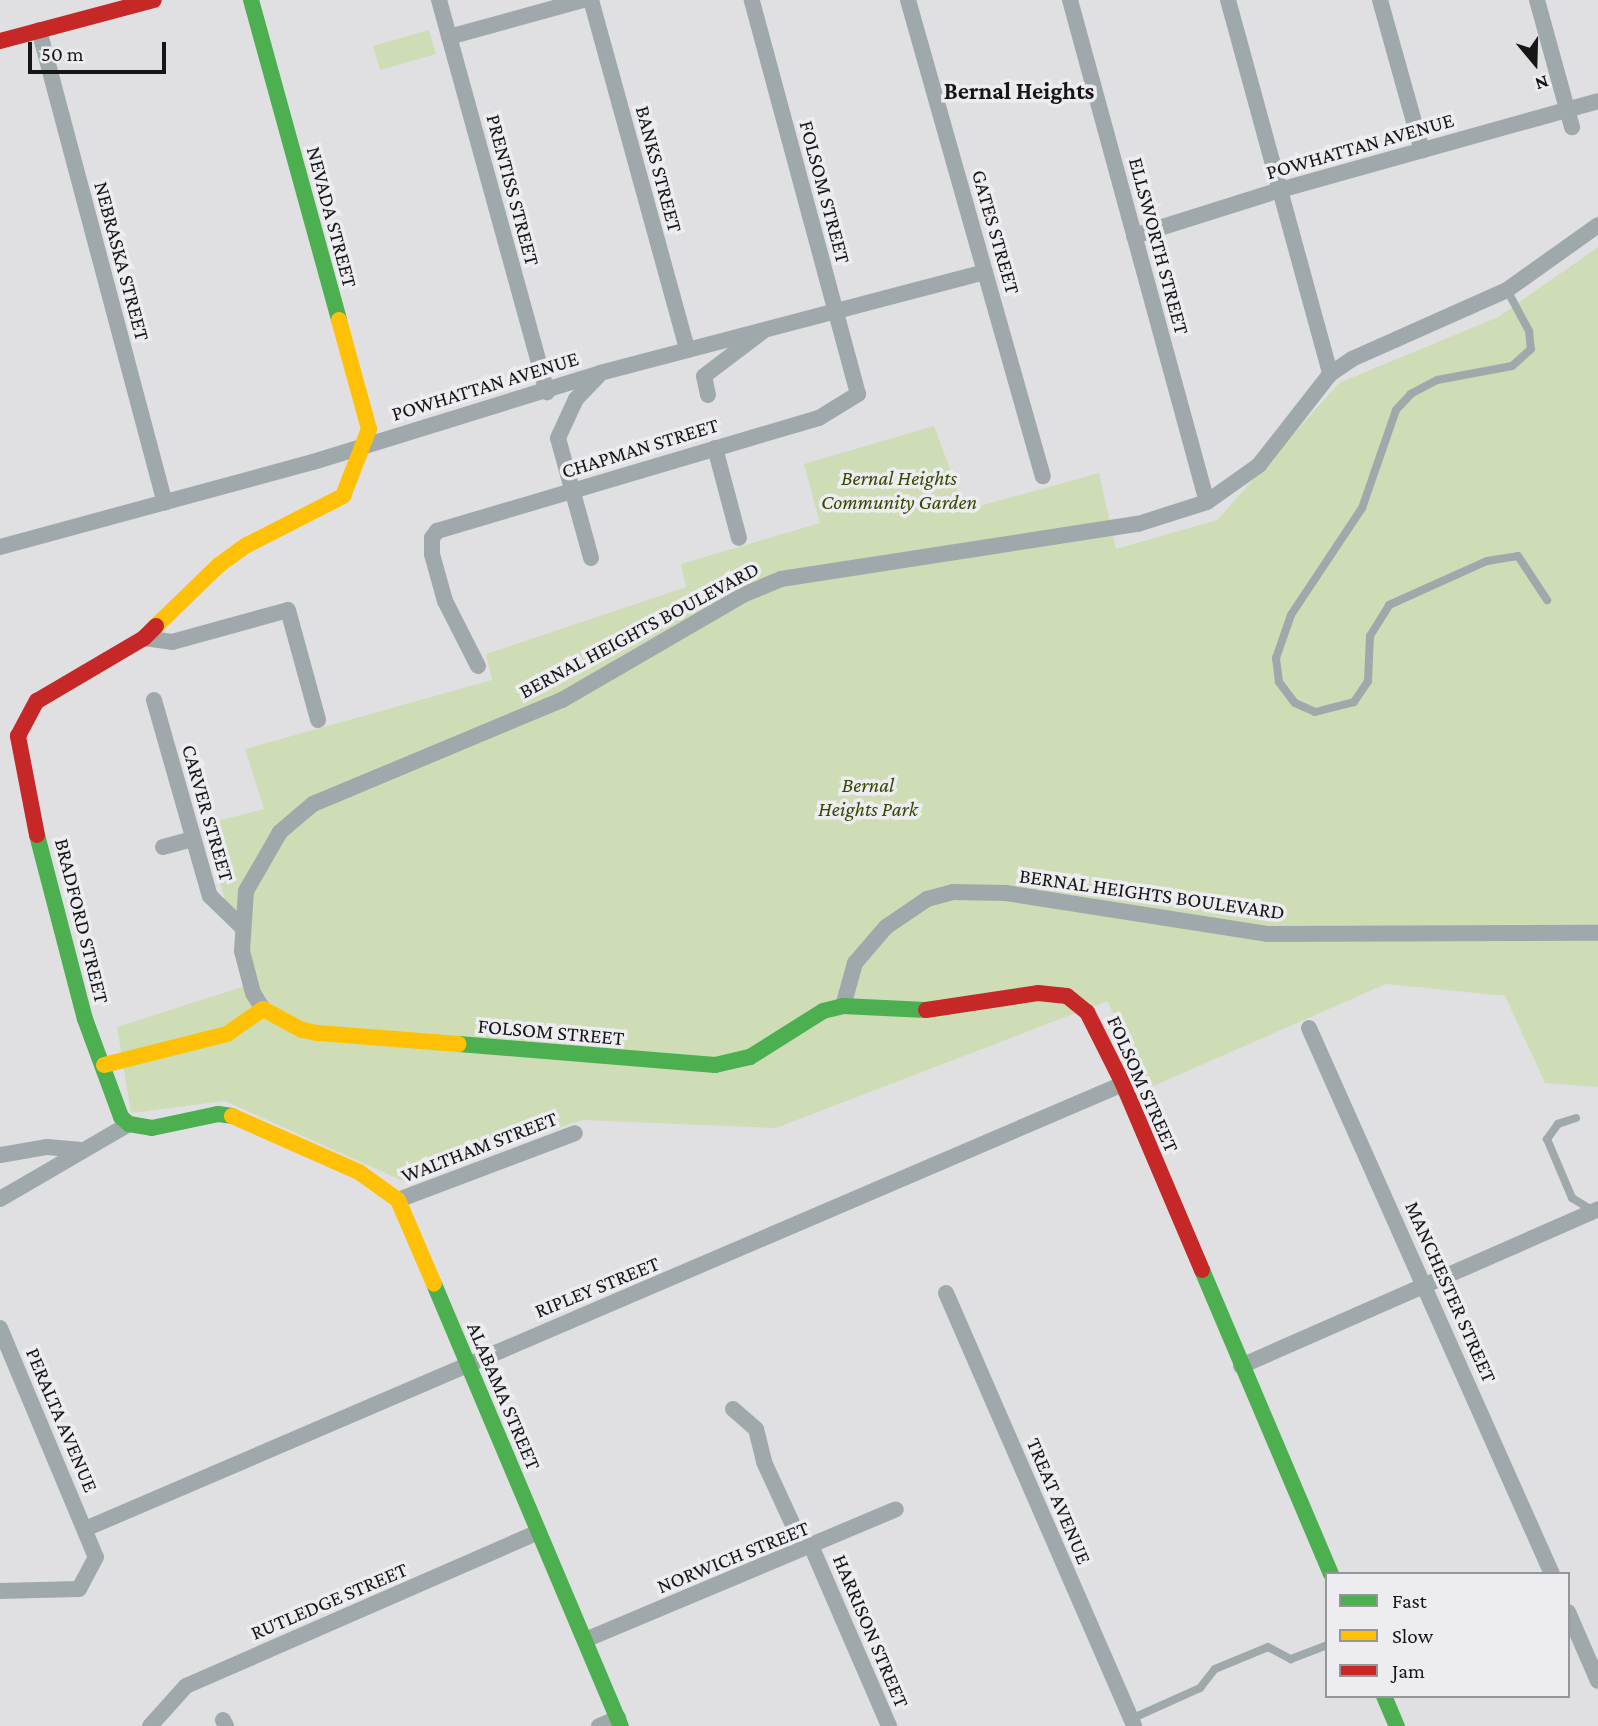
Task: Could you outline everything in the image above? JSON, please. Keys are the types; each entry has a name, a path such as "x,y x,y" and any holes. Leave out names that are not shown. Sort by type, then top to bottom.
{"street":[{"path":"0,41 39,30 90,8 155,0"},
{"name":"NEVADA STREET","path":"251,0 369,429 365,445"},
{"name":"PRENTISS STREET","path":"439,0 547,392"},
{"path":"449,37 583,0"},
{"name":"BANKS STREET","path":"591,0 687,349"},
{"name":"FOLSOM STREET","path":"752,0 858,394"},
{"name":"GATES STREET","path":"908,0 1043,476"},
{"name":"ELLSWORTH STREET","path":"1070,0 1207,502"},
{"path":"1228,0 1331,374"},
{"path":"1380,0 1422,150"},
{"path":"1537,0 1572,127"},
{"name":"NEBRASKA STREET","path":"39,30 165,503"},
{"name":"POWHATTAN AVENUE","path":"1134,236 1280,190 1598,101"},
{"name":"BERNAL HEIGHTS BOULEVARD","path":"263,1009 250,985 241,926 246,891 265,852 313,804 562,700 762,587 822,570 1138,524 1207,502 1259,465 1331,374 1373,347 1507,290 1598,225"},
{"name":"POWHATTAN AVENUE","path":"0,547 365,445 547,392 600,373 835,309 985,272"},
{"path":"708,394 704,376 769,327"},
{"path":"591,558 562,461 560,429 576,399 600,373"},
{"name":"CHAPMAN STREET","path":"478,666 445,601 432,538 447,527 819,418 858,394"},
{"path":"144,638 219,565 343,496 365,445"},
{"path":"716,448 739,538"},
{"path":"144,638 172,642 288,610 318,720"},
{"name":"BRADFORD STREET","path":"129,1124 116,1108 104,1065 85,1019 56,920 19,754 24,721 37,701 56,687 144,638"},
{"name":"CARVER STREET","path":"154,700 210,897 241,926"},
{"path":"163,847 193,839"},
{"name":"BERNAL HEIGHTS BOULEVARD","path":"843,1006 855,963 886,927 927,899 953,892 1006,893 1267,934 1598,933"},
{"name":"FOLSOM STREET","path":"263,1009 302,1030 318,1033 715,1065 750,1057 823,1011 843,1006 943,1011 1038,993 1067,996 1087,1012 1124,1084 1330,1572"},
{"path":"104,1065 227,1034 263,1009"},
{"name":"MANCHESTER STREET","path":"1308,1028 1426,1284 1551,1572"},
{"name":"RIPLEY STREET","path":"85,1529 1124,1084"},
{"path":"0,1199 79,1150 129,1124 152,1128 218,1114 233,1115 359,1172 398,1200"},
{"name":"WALTHAM STREET","path":"398,1200 575,1133"},
{"path":"0,1155 47,1147 79,1150"},
{"name":"ALABAMA STREET","path":"398,1200 619,1722"},
{"path":"1241,1366 1426,1284 1597,1213"},
{"name":"TREAT AVENUE","path":"946,1293 1132,1723"},
{"name":"PERALTA AVENUE","path":"0,1328 96,1557 79,1588 0,1591"},
{"name":"HARRISON STREET","path":"733,1409 756,1429 764,1462 799,1538 812,1548 889,1726"},
{"name":"NORWICH STREET","path":"585,1640 812,1548 897,1509"},
{"name":"RUTLEDGE STREET","path":"150,1726 186,1686 539,1532"},
{"path":"1570,1617 1598,1681"},
{"path":"1385,1698 1397,1726"},
{"path":"598,1726 619,1722"}],"lane":[{"path":"1507,290 1529,331 1531,349 1512,366 1437,380 1411,394 1396,410 1362,508 1291,615 1276,658 1279,682 1295,704 1315,712 1354,702 1368,681 1370,636 1390,605 1487,561 1518,556 1547,600"},
{"path":"1576,1118 1558,1124 1547,1139 1572,1198 1597,1213"},
{"path":"1132,1723 1200,1688 1215,1669 1268,1647 1291,1659 1325,1646"}],"green space":[{"path":"429,30 436,54 380,70 373,46"},
{"name":"Bernal Heights Park","path":"1598,247 1598,1087 1545,1083 1505,996 1386,984 1151,1087 1107,1001 776,1128 582,1120 403,1181 225,1101 131,1113 117,1027 251,984 202,825 264,809 245,749 492,680 486,654 686,587 681,564 820,523 804,464 934,426 965,510 1099,473 1116,549 1217,520 1339,383 1498,317"}],"traffic: fast":[{"path":"251,0 339,320"},
{"path":"37,835 85,1019 121,1117 129,1124 152,1128 218,1114 232,1116"},
{"path":"459,1044 715,1065 750,1057 823,1011 843,1006 926,1010"},
{"path":"1202,1270 1330,1572"},
{"path":"434,1284 621,1726"},
{"path":"1385,1698 1397,1726"}],"traffic: slow":[{"path":"156,626 219,565 247,545 343,496 369,429 339,320"},
{"path":"104,1065 227,1034 263,1009 302,1030 318,1033 459,1044"},
{"path":"232,1116 359,1172 398,1200 434,1284"}],"traffic: jam":[{"path":"0,41 154,0"},
{"path":"37,835 18,736 37,701 144,638 156,626"},
{"path":"926,1010 1038,993 1067,996 1087,1012 1123,1084 1202,1270"}],"district":[{"name":"Bernal Heights","path":"1019,91"}],"park label":[{"name":"Bernal Heights Community Garden","path":"899,490"}]}
